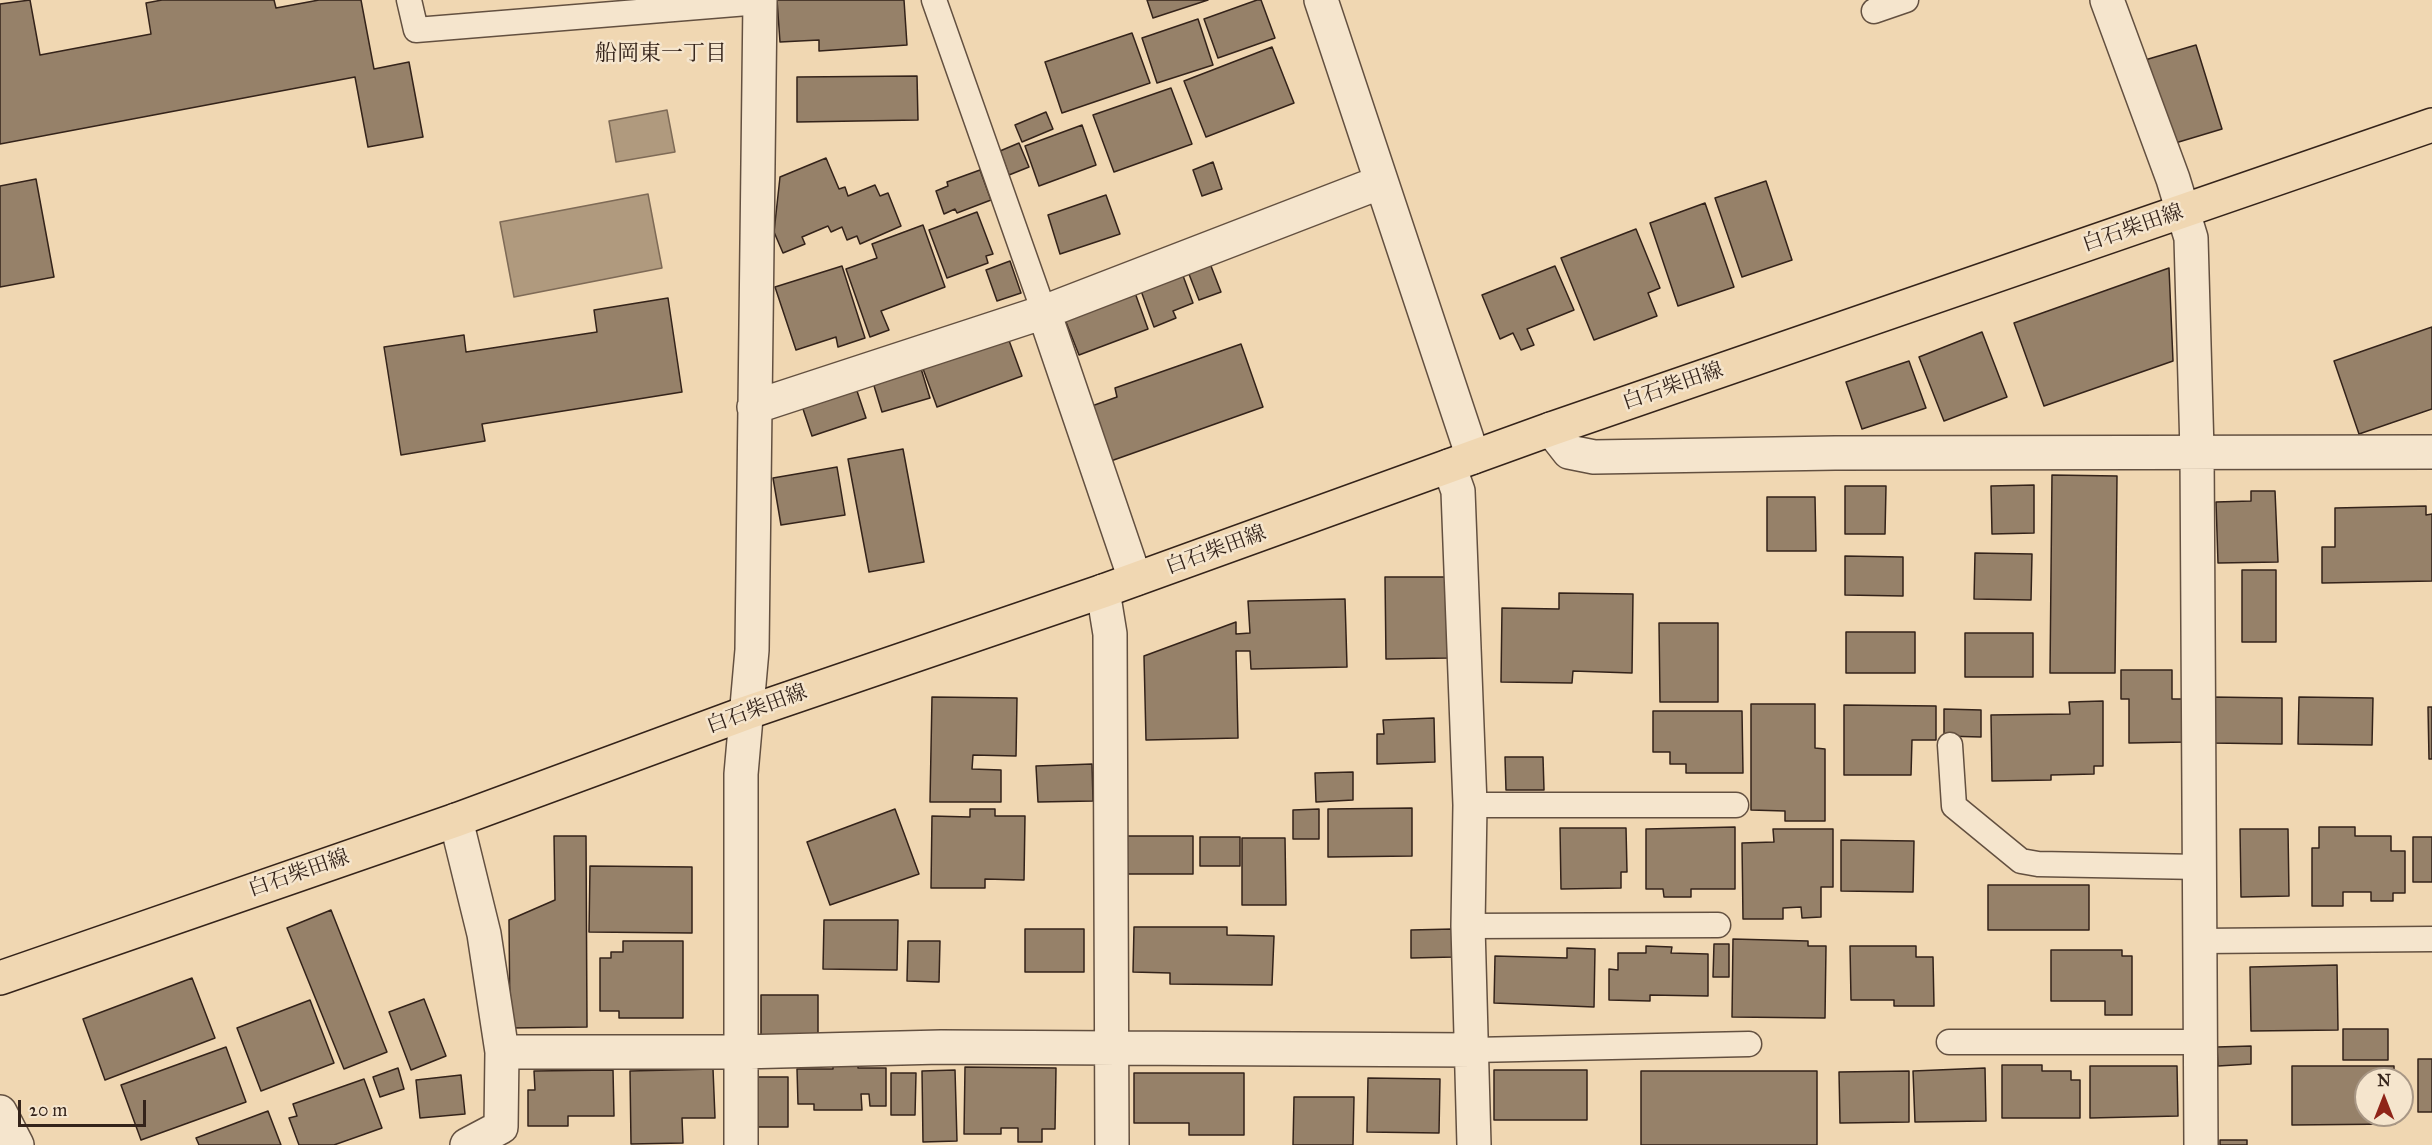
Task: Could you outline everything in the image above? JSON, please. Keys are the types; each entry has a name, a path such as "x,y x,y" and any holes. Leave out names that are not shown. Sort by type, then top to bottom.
{"main road":[{"name":"白石柴田線","path":"0,978 456,820 746,713 1103,591 1551,429 2432,125"}],"street":[{"path":"1320,0 1381,182 1461,462 1458,491 1470,804 1468,926 1474,1145"},
{"path":"2107,0 2185,212 2191,238 2197,451 2201,1145"},
{"path":"741,1145 741,774 752,650 760,1"},
{"path":"754,407 1044,312 1381,182"},
{"path":"1044,312 1135,579"},
{"path":"1551,429 1569,452 1594,457 2197,451 2432,452"},
{"path":"1103,591 1110,634 1112,1145"},
{"path":"456,820 484,934 501,1052 501,1127 467,1145"},
{"path":"501,1052 740,1052 941,1047 1473,1050"},
{"path":"0,1112 17,1145"}],"lane":[{"path":"409,0 416,30 760,1"},
{"path":"934,0 1044,312"},
{"path":"1874,11 1906,0"},
{"path":"1950,745 1954,806 2021,861 2038,864 2200,867"},
{"path":"1470,804 1736,804"},
{"path":"1468,926 1718,925"},
{"path":"2200,941 2432,939"},
{"path":"1948,1042 2199,1042"},
{"path":"1473,1050 1749,1044"}],"shaded area":[{"path":"667,110 675,152 616,162 609,121"},
{"path":"648,194 662,268 514,297 500,222"}],"building":[{"path":"30,0 40,55 151,34 146,3 162,0 274,0 276,8 319,0 361,0 374,69 409,62 423,137 368,147 355,77 0,144 0,4"},
{"path":"777,0 904,0 907,45 819,51 819,40 780,42"},
{"path":"1147,0 1208,0 1153,18"},
{"path":"1261,0 1275,38 1218,58 1204,19"},
{"path":"1198,19 1213,65 1157,83 1142,38"},
{"path":"1132,33 1150,83 1062,113 1045,62"},
{"path":"2196,45 2222,129 2172,144 2145,60"},
{"path":"1272,47 1294,103 1206,137 1184,81"},
{"path":"917,76 918,120 797,122 797,77"},
{"path":"1171,88 1192,144 1114,172 1093,115"},
{"path":"1046,112 1053,129 1022,142 1015,125"},
{"path":"1082,125 1096,165 1039,186 1025,146"},
{"path":"1019,143 1029,167 1009,175 1000,151"},
{"path":"826,158 839,189 845,187 848,196 875,185 880,196 888,193 901,226 860,244 857,236 847,240 842,227 831,232 828,226 802,237 805,244 783,253 774,232 780,177"},
{"path":"1213,162 1222,189 1202,196 1193,170"},
{"path":"980,170 991,200 957,213 955,209 944,214 936,191 948,186 947,182"},
{"path":"36,179 54,277 0,287 0,186"},
{"path":"1766,181 1792,260 1742,277 1715,198"},
{"path":"1106,195 1120,234 1060,254 1048,215"},
{"path":"1705,203 1734,287 1678,306 1650,223"},
{"path":"977,212 993,254 986,256 988,263 947,278 929,230"},
{"path":"923,225 945,287 881,311 889,330 870,337 846,269 877,258 872,244"},
{"path":"1636,229 1660,288 1648,293 1657,316 1594,340 1561,258"},
{"path":"1010,261 1021,293 997,301 986,270"},
{"path":"1209,261 1221,292 1199,300 1187,269"},
{"path":"842,266 865,338 838,347 836,337 796,350 775,287"},
{"path":"1555,266 1574,310 1527,329 1534,345 1521,350 1513,333 1500,339 1482,295"},
{"path":"2169,268 2173,361 2044,406 2014,323"},
{"path":"1182,273 1193,303 1173,311 1176,318 1154,327 1140,288"},
{"path":"1134,290 1148,329 1079,355 1064,317"},
{"path":"668,298 682,392 482,424 485,441 401,455 384,347 464,335 466,352 597,332 594,310"},
{"path":"2432,327 2432,409 2359,434 2334,361"},
{"path":"1982,332 2007,397 1944,421 1919,357"},
{"path":"1007,335 1022,376 937,407 922,366"},
{"path":"1241,344 1263,407 1108,462 1089,407 1117,397 1115,388"},
{"path":"1909,361 1926,408 1862,429 1846,382"},
{"path":"919,362 930,398 882,412 871,376"},
{"path":"853,379 866,418 812,436 799,397"},
{"path":"903,449 924,562 869,572 848,459"},
{"path":"837,467 845,515 781,525 773,478"},
{"path":"2052,475 2117,476 2115,673 2050,673"},
{"path":"2034,485 2034,533 1992,534 1991,486"},
{"path":"1845,486 1886,486 1885,534 1845,534"},
{"path":"2251,491 2275,491 2278,562 2218,563 2216,502 2251,501"},
{"path":"1767,497 1815,497 1816,551 1767,551"},
{"path":"2426,506 2426,515 2432,514 2432,581 2322,583 2322,547 2335,547 2335,508"},
{"path":"1975,553 2032,554 2031,600 1974,599"},
{"path":"1845,556 1903,557 1903,596 1845,595"},
{"path":"2242,570 2276,570 2276,642 2242,642"},
{"path":"1385,577 1446,577 1448,658 1386,659"},
{"path":"1559,593 1633,594 1632,673 1573,671 1572,683 1501,682 1502,608 1559,609"},
{"path":"1345,599 1347,667 1251,669 1250,651 1236,651 1238,738 1146,740 1144,656 1236,622 1236,634 1250,633 1248,601"},
{"path":"1659,623 1718,623 1718,702 1660,702"},
{"path":"1846,632 1915,632 1915,673 1846,673"},
{"path":"1965,633 2033,633 2033,677 1965,677"},
{"path":"2121,670 2172,670 2172,699 2185,699 2186,742 2129,743 2129,699 2121,699"},
{"path":"932,697 1017,698 1016,756 973,755 972,769 1001,770 1001,802 930,802"},
{"path":"2211,697 2282,698 2282,744 2211,743"},
{"path":"2299,697 2373,698 2372,745 2298,744"},
{"path":"2103,701 2103,766 2094,766 2094,774 2051,775 2051,780 1992,781 1991,715 2070,714 2069,702"},
{"path":"1751,704 1815,704 1815,748 1825,749 1825,821 1785,821 1785,811 1751,810"},
{"path":"1844,705 1936,706 1936,740 1912,740 1911,775 1844,775"},
{"path":"2428,707 2432,707 2432,759 2429,759"},
{"path":"1944,709 1981,710 1981,737 1944,736"},
{"path":"1653,711 1742,711 1743,773 1686,773 1686,764 1670,764 1670,752 1653,752"},
{"path":"1434,718 1435,762 1377,764 1377,734 1384,734 1383,720"},
{"path":"1505,757 1543,757 1544,790 1506,790"},
{"path":"1092,764 1093,801 1038,802 1036,766"},
{"path":"1353,772 1353,800 1316,802 1315,773"},
{"path":"1412,808 1412,856 1328,857 1328,809"},
{"path":"895,809 919,874 830,905 807,842"},
{"path":"970,809 995,809 995,816 1025,816 1024,880 985,879 985,888 931,888 932,816 970,817"},
{"path":"1319,809 1319,839 1293,839 1293,810"},
{"path":"1735,827 1735,889 1691,889 1691,897 1664,897 1663,889 1646,889 1646,829"},
{"path":"2319,827 2355,827 2355,836 2391,836 2391,851 2405,851 2405,893 2393,893 2393,901 2371,901 2371,892 2343,892 2343,906 2312,906 2312,848 2319,848"},
{"path":"1560,828 1626,828 1627,872 1621,872 1621,888 1561,889"},
{"path":"1773,829 1833,829 1833,887 1821,887 1821,917 1802,918 1801,907 1783,908 1783,919 1743,919 1742,843 1774,842"},
{"path":"2240,829 2288,829 2289,896 2241,897"},
{"path":"554,836 586,836 587,1027 510,1028 509,920 555,900"},
{"path":"1123,836 1193,836 1193,874 1124,874"},
{"path":"1200,837 1240,837 1240,866 1200,866"},
{"path":"2413,837 2432,837 2432,882 2413,882"},
{"path":"1242,838 1285,838 1286,905 1242,905"},
{"path":"1841,840 1914,841 1913,892 1841,891"},
{"path":"590,866 692,867 692,933 589,932"},
{"path":"1988,885 2089,885 2089,930 1988,930"},
{"path":"331,910 387,1052 344,1069 287,928"},
{"path":"824,920 898,920 897,970 823,969"},
{"path":"1134,927 1227,927 1227,935 1274,936 1272,985 1170,984 1170,973 1133,972"},
{"path":"1025,929 1084,929 1084,972 1025,972"},
{"path":"1453,929 1454,957 1411,958 1411,930"},
{"path":"1733,939 1808,941 1808,946 1826,946 1825,1018 1732,1017"},
{"path":"623,941 683,941 683,1018 619,1018 619,1011 600,1011 600,958 611,958 611,952 623,952"},
{"path":"908,941 940,941 939,982 907,981"},
{"path":"1714,944 1729,944 1729,977 1713,977"},
{"path":"1646,946 1672,947 1671,953 1708,954 1708,996 1650,995 1650,1001 1609,1000 1609,969 1618,970 1618,953 1646,953"},
{"path":"1850,946 1916,946 1916,957 1933,957 1934,1006 1894,1006 1894,1000 1851,1000"},
{"path":"1567,948 1595,949 1594,1007 1494,1003 1495,956 1567,958"},
{"path":"2051,950 2122,950 2122,956 2132,956 2132,1015 2105,1015 2105,1001 2051,1001"},
{"path":"2337,965 2338,1030 2251,1031 2250,967"},
{"path":"192,978 215,1038 105,1080 83,1019"},
{"path":"761,995 818,995 818,1035 761,1035"},
{"path":"424,999 446,1056 411,1070 389,1012"},
{"path":"310,1000 334,1063 261,1091 237,1028"},
{"path":"2343,1029 2388,1029 2388,1060 2343,1060"},
{"path":"2251,1046 2251,1064 2218,1066 2217,1047"},
{"path":"226,1047 246,1102 141,1140 121,1085"},
{"path":"2418,1059 2432,1059 2432,1112 2418,1112"},
{"path":"833,1063 858,1063 858,1068 886,1068 886,1106 870,1106 869,1094 861,1094 862,1110 814,1110 814,1104 798,1104 797,1069 833,1069"},
{"path":"2002,1065 2042,1065 2042,1071 2071,1071 2071,1080 2080,1080 2080,1118 2002,1118"},
{"path":"2090,1066 2177,1066 2178,1116 2090,1118"},
{"path":"2292,1066 2394,1066 2354,1067 2354,1124 2292,1125"},
{"path":"965,1067 1056,1068 1055,1129 1042,1129 1042,1142 1018,1142 1018,1128 1001,1128 1001,1134 964,1134"},
{"path":"398,1068 404,1089 380,1097 373,1077"},
{"path":"1985,1068 1986,1121 1915,1122 1913,1071"},
{"path":"713,1069 715,1118 682,1118 683,1143 631,1144 630,1071"},
{"path":"613,1070 614,1116 568,1116 568,1126 528,1126 528,1090 535,1090 534,1071"},
{"path":"955,1070 957,1141 923,1142 922,1071"},
{"path":"1494,1070 1587,1070 1587,1120 1494,1120"},
{"path":"1641,1071 1817,1071 1817,1145 1641,1145"},
{"path":"1909,1071 1909,1122 1840,1123 1839,1072"},
{"path":"891,1073 916,1073 915,1115 891,1115"},
{"path":"1134,1073 1244,1073 1244,1135 1189,1135 1189,1123 1134,1123"},
{"path":"461,1075 465,1114 420,1118 416,1080"},
{"path":"755,1077 788,1077 788,1127 755,1127"},
{"path":"1368,1078 1440,1079 1439,1133 1367,1132"},
{"path":"364,1079 382,1128 334,1145 299,1145 289,1118 297,1116 293,1104"},
{"path":"1294,1097 1354,1097 1353,1145 1293,1145"},
{"path":"268,1111 281,1145 199,1145 196,1138"},
{"path":"2220,1140 2247,1140 2247,1145 2220,1145"}],"district":[{"name":"船岡東一丁目","path":"661,55"}]}
